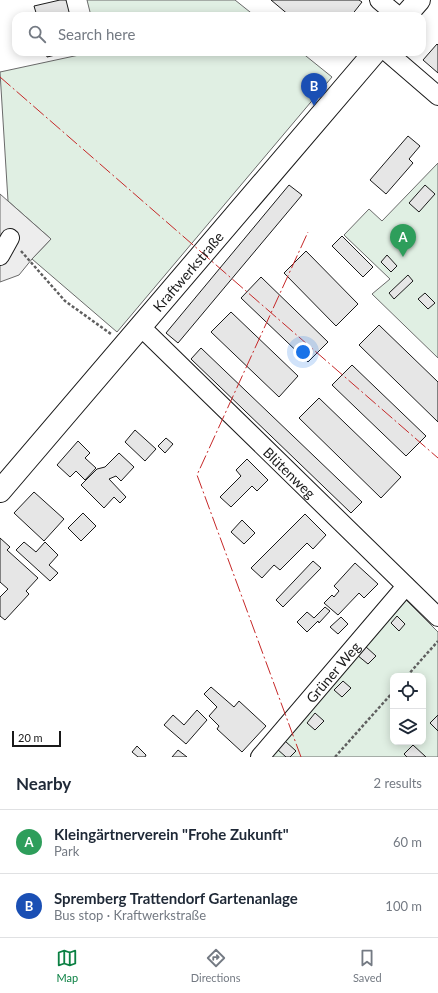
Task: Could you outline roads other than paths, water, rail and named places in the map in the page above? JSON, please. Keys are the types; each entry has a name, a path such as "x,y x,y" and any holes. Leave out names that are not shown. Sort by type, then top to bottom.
{"main road":[{"path":"408,12 419,0"},
{"name":"Kraftwerkstraße","path":"0,491 142,327 372,56"}],"street":[{"path":"379,0 393,12"},
{"path":"392,56 438,96"},
{"path":"0,256 10,238"},
{"name":"Blütenweg","path":"142,327 438,617"},
{"name":"Grüner Weg","path":"260,757 406,586"}],"place":[{"name":"Spremberg Trattendorf Gartenanlage","path":"314,106"},
{"name":"Kleingärtnerverein \"Frohe Zukunft\"","path":"403,257"}]}
